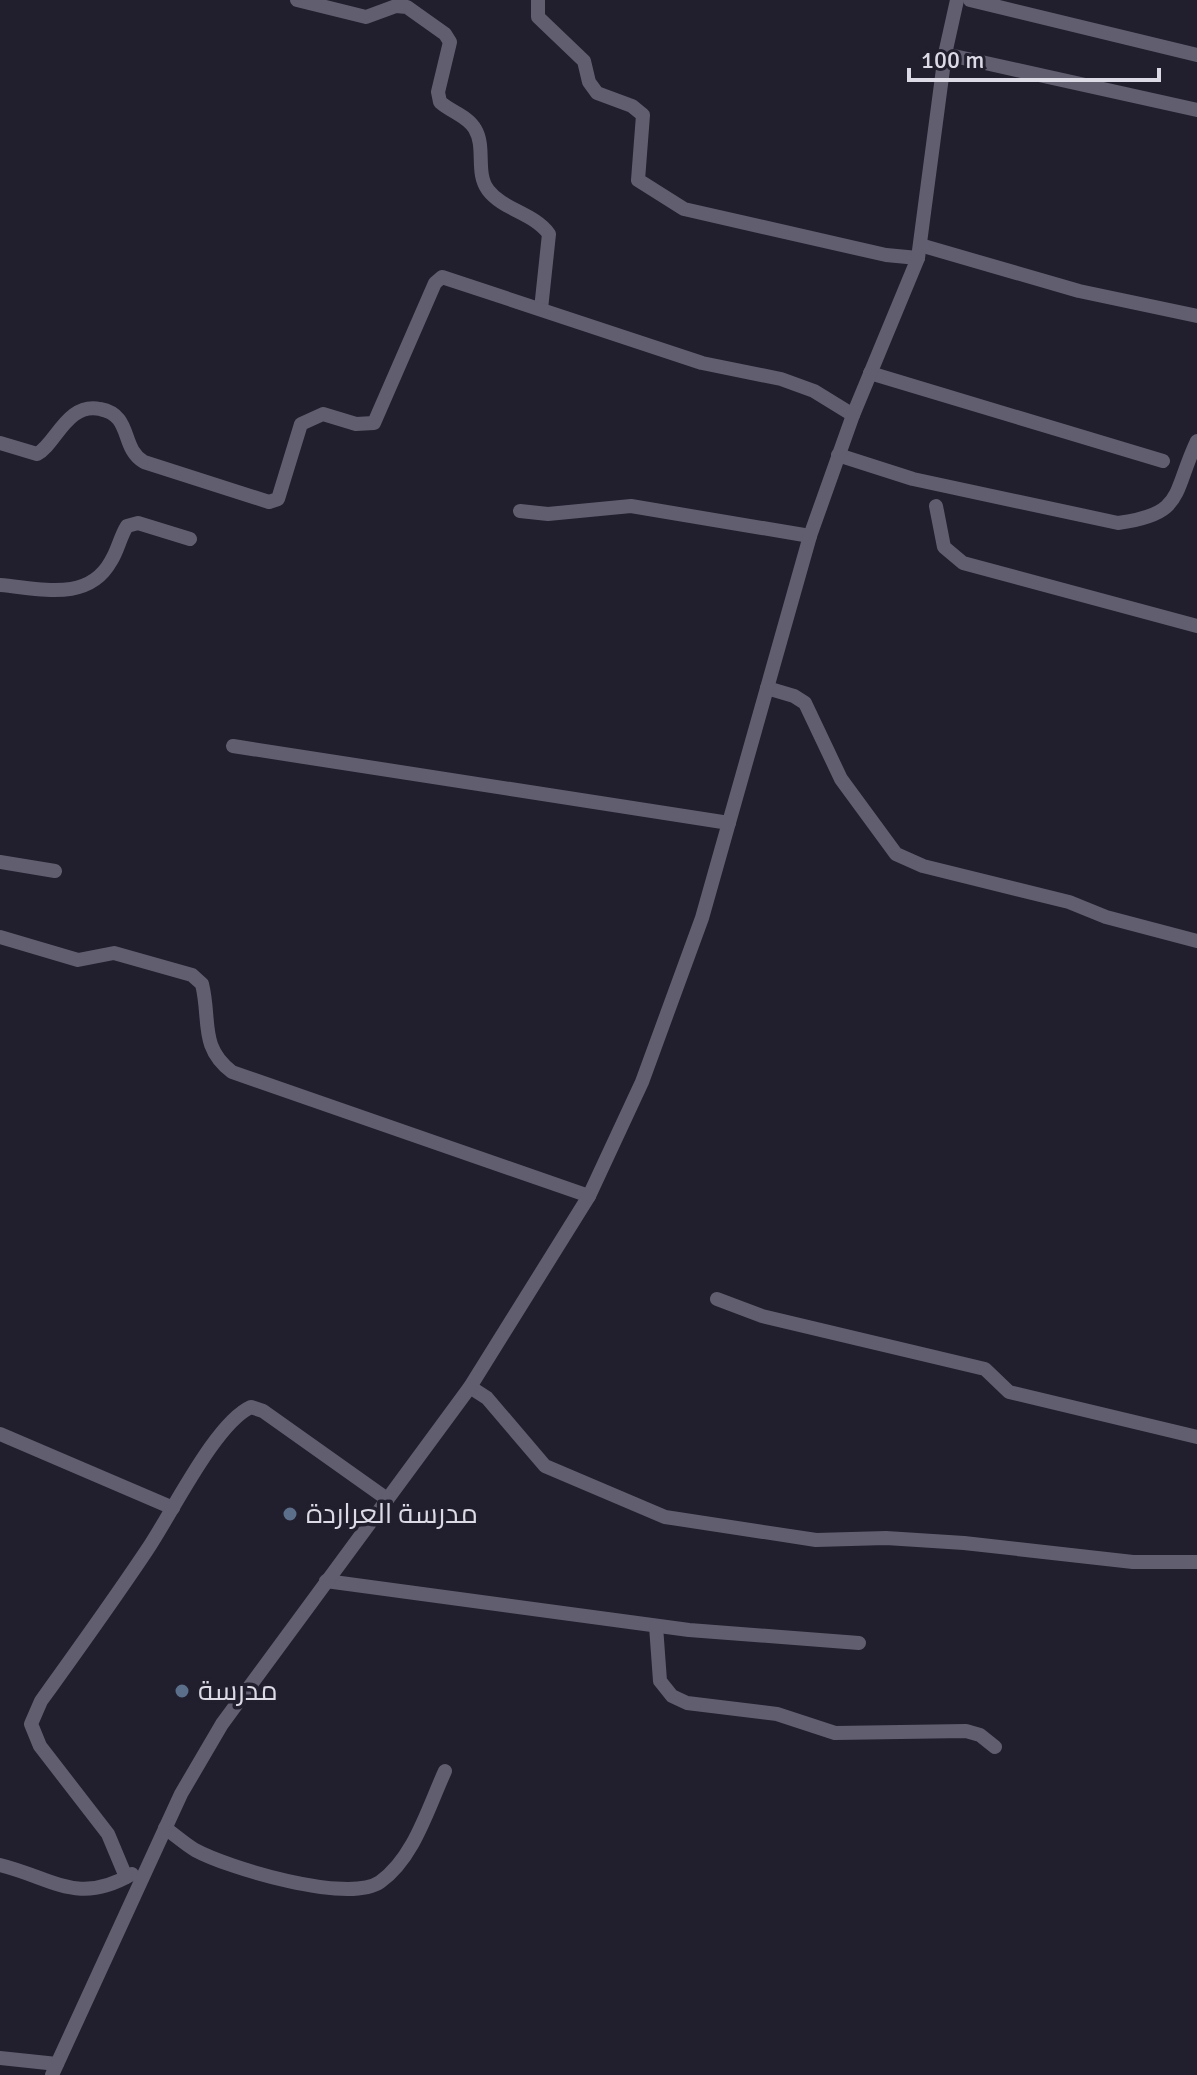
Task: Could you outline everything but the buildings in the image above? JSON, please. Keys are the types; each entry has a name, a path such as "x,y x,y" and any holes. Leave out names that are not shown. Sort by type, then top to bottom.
{"street":[{"path":"297,0 366,17 396,6 407,7 445,34 450,42 438,92 440,102 466,119 476,130 484,185 491,194 549,234 541,309"},
{"path":"538,0 538,17 584,61 589,82 597,93 632,106 643,115 636,173 643,185 668,196 684,209 886,255 919,252 1197,316"},
{"path":"0,2058 55,2070 165,1828 222,1724 470,1387 589,1196 642,1082 702,918 810,536 853,415 919,252 945,54 957,0"},
{"path":"970,0 1197,55"},
{"path":"945,54 1197,110"},
{"path":"0,443 37,454 45,450 54,431 79,413 94,408 110,411 123,422 133,456 269,502 278,499 301,424 312,416 323,414 356,424 374,423 435,283 442,277 702,363 781,379 814,391 853,415"},
{"path":"870,373 1163,461"},
{"path":"838,455 913,479 1118,523 1151,519 1174,501 1197,441"},
{"path":"520,511 558,513 631,506 810,536"},
{"path":"936,506 944,547 963,563 1197,626"},
{"path":"0,585 70,592 94,581 111,561 127,526 138,523 190,539"},
{"path":"767,688 805,703 841,779 896,854 923,866 1069,902 1121,921 1197,941"},
{"path":"233,746 729,823"},
{"path":"0,862 55,871"},
{"path":"0,937 60,957 78,960 114,953 192,975 202,984 208,1039 216,1060 232,1072 589,1196"},
{"path":"717,1299 775,1320 985,1369 1009,1392 1197,1437"},
{"path":"470,1387 487,1398 545,1466 665,1517 816,1540 886,1538 964,1543 1133,1562 1197,1562"},
{"path":"126,1877 108,1834 40,1746 31,1724 41,1701 229,1424 240,1412 251,1407 275,1419 387,1499"},
{"path":"0,1434 173,1508"},
{"path":"326,1581 656,1626 859,1643"},
{"path":"656,1626 660,1681 672,1696 687,1703 777,1714 835,1733 966,1731 980,1735 995,1747"},
{"path":"165,1828 195,1850 218,1859 291,1881 335,1889 362,1889 377,1884 399,1861 412,1842 445,1771"},
{"path":"0,1865 71,1890 91,1890 126,1877 148,1864"}],"place":[{"name":"مدرسة العراردة","path":"290,1514"},
{"name":"مدرسة","path":"182,1691"}]}
